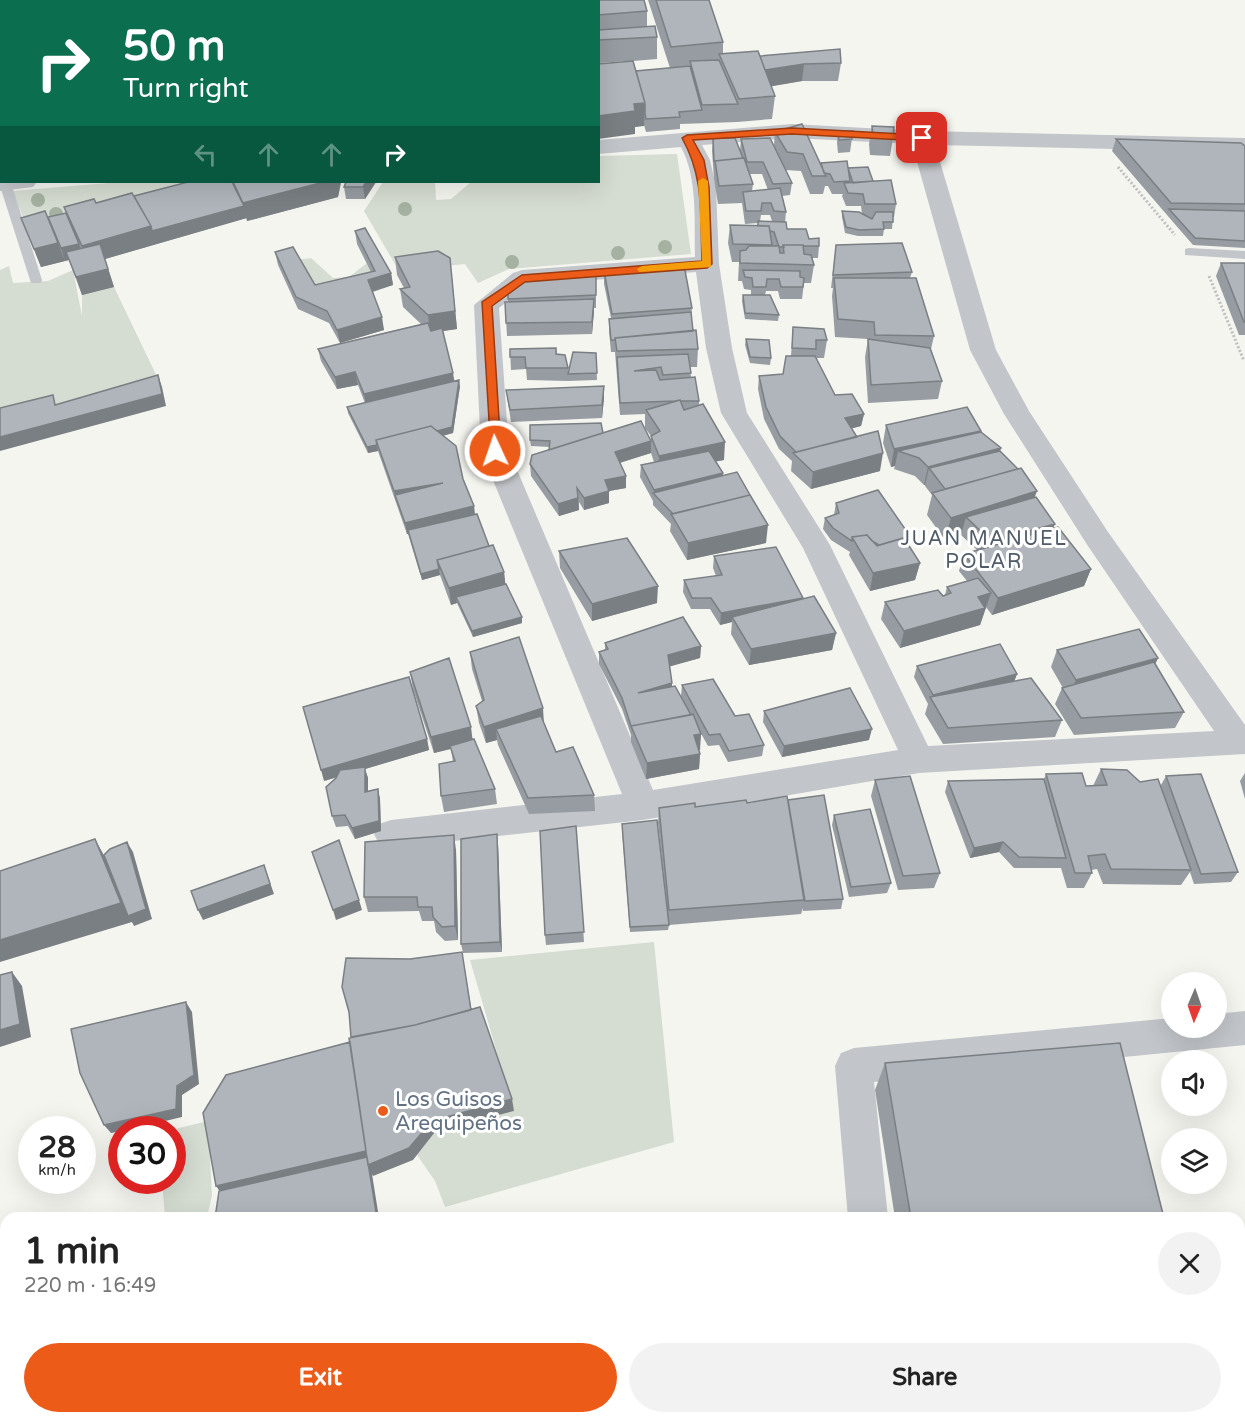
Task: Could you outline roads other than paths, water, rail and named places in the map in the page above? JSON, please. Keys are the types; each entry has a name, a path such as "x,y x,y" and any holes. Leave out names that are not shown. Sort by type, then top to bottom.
{"street":[{"path":"600,147 792,131 922,138 1245,145"},
{"path":"687,138 699,160 704,187 707,264 719,348 734,413 816,545 919,760"},
{"path":"391,834 643,806 919,760 1240,743 1061,482 1017,414 983,350 933,184 922,138"},
{"path":"643,806 495,451 486,304 522,278 707,264"},
{"path":"867,1212 854,1066 1121,1057 1245,1028"}],"lane":[{"path":"10,183 36,280"},
{"path":"1189,252 1245,255"}],"place":[{"name":"Los Guisos Arequipeños","path":"383,1111"}],"district":[{"name":"JUAN MANUEL POLAR","path":"984,550"}]}
